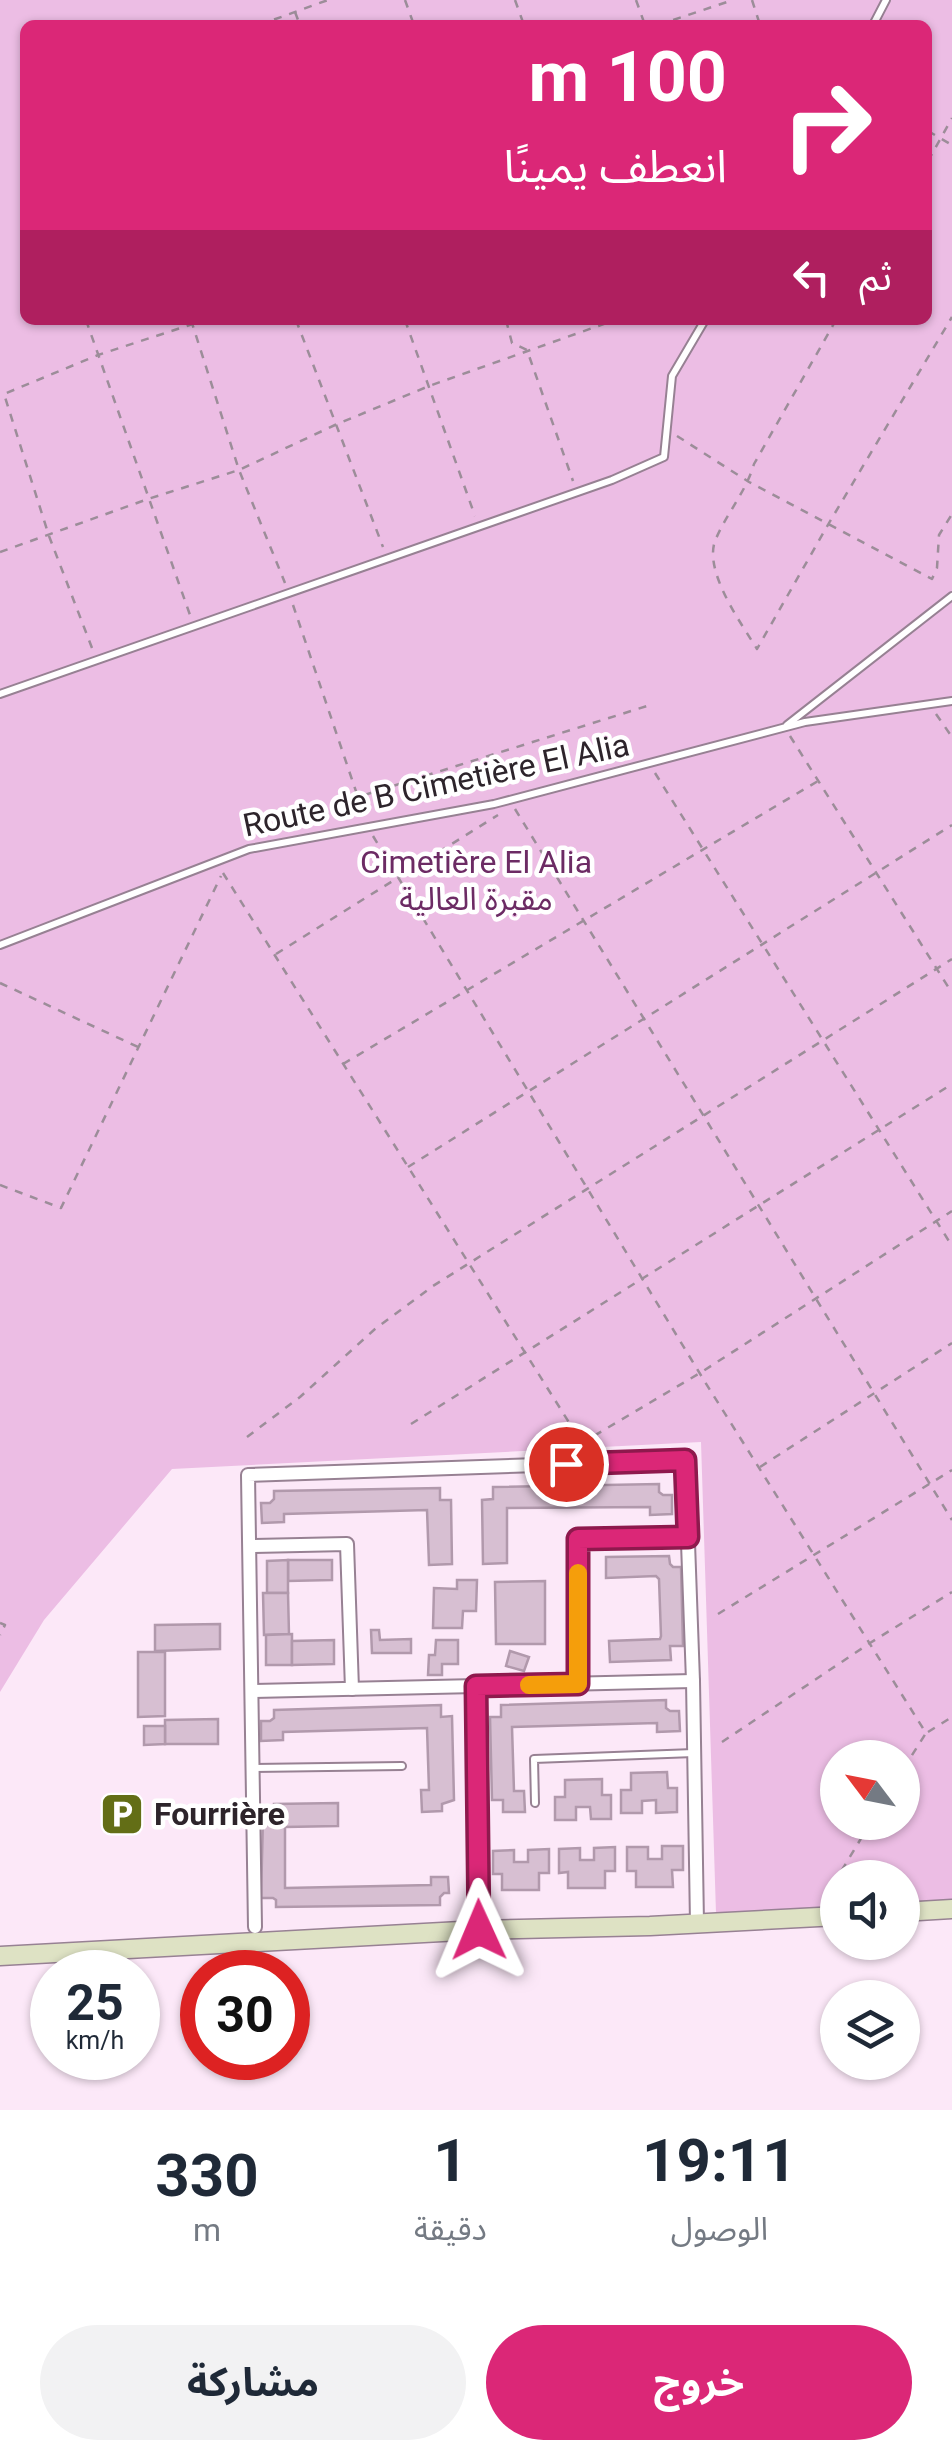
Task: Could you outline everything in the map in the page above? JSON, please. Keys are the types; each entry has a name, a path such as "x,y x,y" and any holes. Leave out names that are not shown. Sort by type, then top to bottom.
{"street":[{"path":"255,1926 248,1475 685,1460 697,1923"},
{"path":"578,1684 578,1539 688,1537"},
{"path":"250,1546 347,1544 352,1689"},
{"path":"253,1691 693,1681"},
{"path":"476,1686 479,1930"},
{"path":"920,1911 952,1910"},
{"path":"0,1956 479,1930 820,1917"}],"lane":[{"path":"0,694 577,492 664,457 672,376 702,325"},
{"path":"784,728 952,596"},
{"name":"Route de B Cimetière El Alia","path":"0,945 249,849 511,802 805,722 952,701"},
{"path":"535,1803 534,1759 694,1753"},
{"path":"253,1768 402,1766"}],"path":[{"path":"273,20 328,0"},
{"path":"673,20 733,0"},
{"path":"295,12 298,20"},
{"path":"932,153 952,118"},
{"path":"932,133 952,145"},
{"path":"833,325 713,545 717,577 757,649 952,317"},
{"path":"88,325 194,626"},
{"path":"96,660 49,536 4,394 183,325"},
{"path":"193,325 238,470 289,593 368,827 643,1280 926,1733"},
{"path":"298,325 388,558"},
{"path":"407,325 478,526"},
{"path":"507,325 512,344 527,350 577,492"},
{"path":"0,552 238,470 429,386 600,325"},
{"path":"667,430 749,482 932,580 937,568 939,534 952,514"},
{"path":"930,704 952,738"},
{"path":"286,831 358,798 647,706"},
{"path":"784,728 952,993"},
{"path":"649,763 952,1246"},
{"path":"343,1064 818,781"},
{"path":"274,954 511,802 952,1520"},
{"path":"408,1167 952,825"},
{"path":"0,1185 61,1208 223,873 582,1443 952,1212"},
{"path":"248,1437 300,1397 374,1329 433,1286 952,959"},
{"path":"0,983 138,1047"},
{"path":"411,1424 952,1084"},
{"path":"759,1467 952,1343"},
{"path":"718,1614 952,1470"},
{"path":"722,1742 952,1592"},
{"path":"0,1623 4,1625 0,1635"},
{"path":"920,1742 926,1733 952,1717"}],"green space":[{"name":"Cimetière El Alia مقبرة العالية","path":"0,0 952,0 952,1902 920,1904 920,1860 820,1860 820,1909 716,1913 701,1442 172,1469 44,1620 0,1692"}],"building":[{"path":"659,1484 659,1492 672,1495 672,1514 650,1515 650,1507 507,1508 507,1563 483,1564 482,1500 493,1499 493,1487"},
{"path":"440,1488 440,1500 451,1500 452,1564 429,1565 427,1510 284,1514 284,1522 262,1523 261,1503 270,1503 274,1491"},
{"path":"669,1556 673,1567 681,1567 683,1646 670,1646 671,1660 610,1662 609,1641 660,1639 659,1579 606,1578 606,1557"},
{"path":"288,1560 332,1560 332,1580 288,1581"},
{"path":"288,1560 288,1593 267,1593 267,1561"},
{"path":"457,1580 477,1580 476,1611 463,1611 462,1628 433,1628 434,1588 457,1589"},
{"path":"545,1581 545,1644 496,1644 495,1582"},
{"path":"263,1593 288,1593 289,1634 264,1635"},
{"path":"220,1624 220,1649 155,1651 155,1625"},
{"path":"371,1630 379,1630 380,1640 411,1639 411,1653 372,1653"},
{"path":"292,1634 292,1665 266,1665 266,1635"},
{"path":"334,1640 334,1664 292,1665 292,1641"},
{"path":"436,1640 458,1640 458,1664 442,1664 442,1675 428,1675 429,1655 435,1655"},
{"path":"510,1651 529,1657 524,1671 506,1666"},
{"path":"138,1652 165,1652 165,1716 138,1717"},
{"path":"666,1700 666,1708 679,1711 680,1731 657,1732 657,1723 512,1727 514,1791 524,1791 525,1812 503,1812 503,1800 492,1800 490,1717 501,1717 501,1705"},
{"path":"441,1705 441,1717 452,1716 454,1800 442,1804 442,1811 422,1812 421,1790 429,1790 427,1728 283,1732 283,1740 261,1741 261,1721 274,1718 274,1710"},
{"path":"218,1719 218,1744 165,1744 165,1720"},
{"path":"144,1726 165,1726 165,1744 144,1745"},
{"path":"667,1772 668,1788 677,1788 677,1812 656,1813 656,1800 642,1801 642,1813 621,1813 621,1790 631,1790 631,1773"},
{"path":"602,1779 602,1795 611,1795 611,1819 591,1819 590,1807 576,1807 576,1820 555,1820 555,1797 565,1797 565,1780"},
{"path":"338,1803 338,1826 285,1827 285,1888 431,1885 431,1877 448,1877 449,1893 440,1897 440,1905 276,1907 273,1898 261,1898 263,1817 270,1817 274,1804"},
{"path":"662,1846 683,1846 683,1870 672,1870 673,1887 636,1887 636,1871 627,1871 627,1847 648,1847 648,1859 662,1859"},
{"path":"615,1847 615,1871 605,1871 605,1888 568,1888 568,1872 559,1873 559,1849 580,1848 580,1860 594,1860 594,1848"},
{"path":"549,1849 549,1873 539,1873 539,1890 502,1890 502,1874 493,1874 493,1851 514,1850 514,1862 528,1862 528,1850"}],"slow traffic":[{"path":"529,1685 578,1684 578,1573"}],"place":[{"name":"Fourrière","path":"122,1814"}],"route":[{"path":"479,1930 476,1686 578,1684 578,1539 688,1537 685,1460 566,1464"}]}
